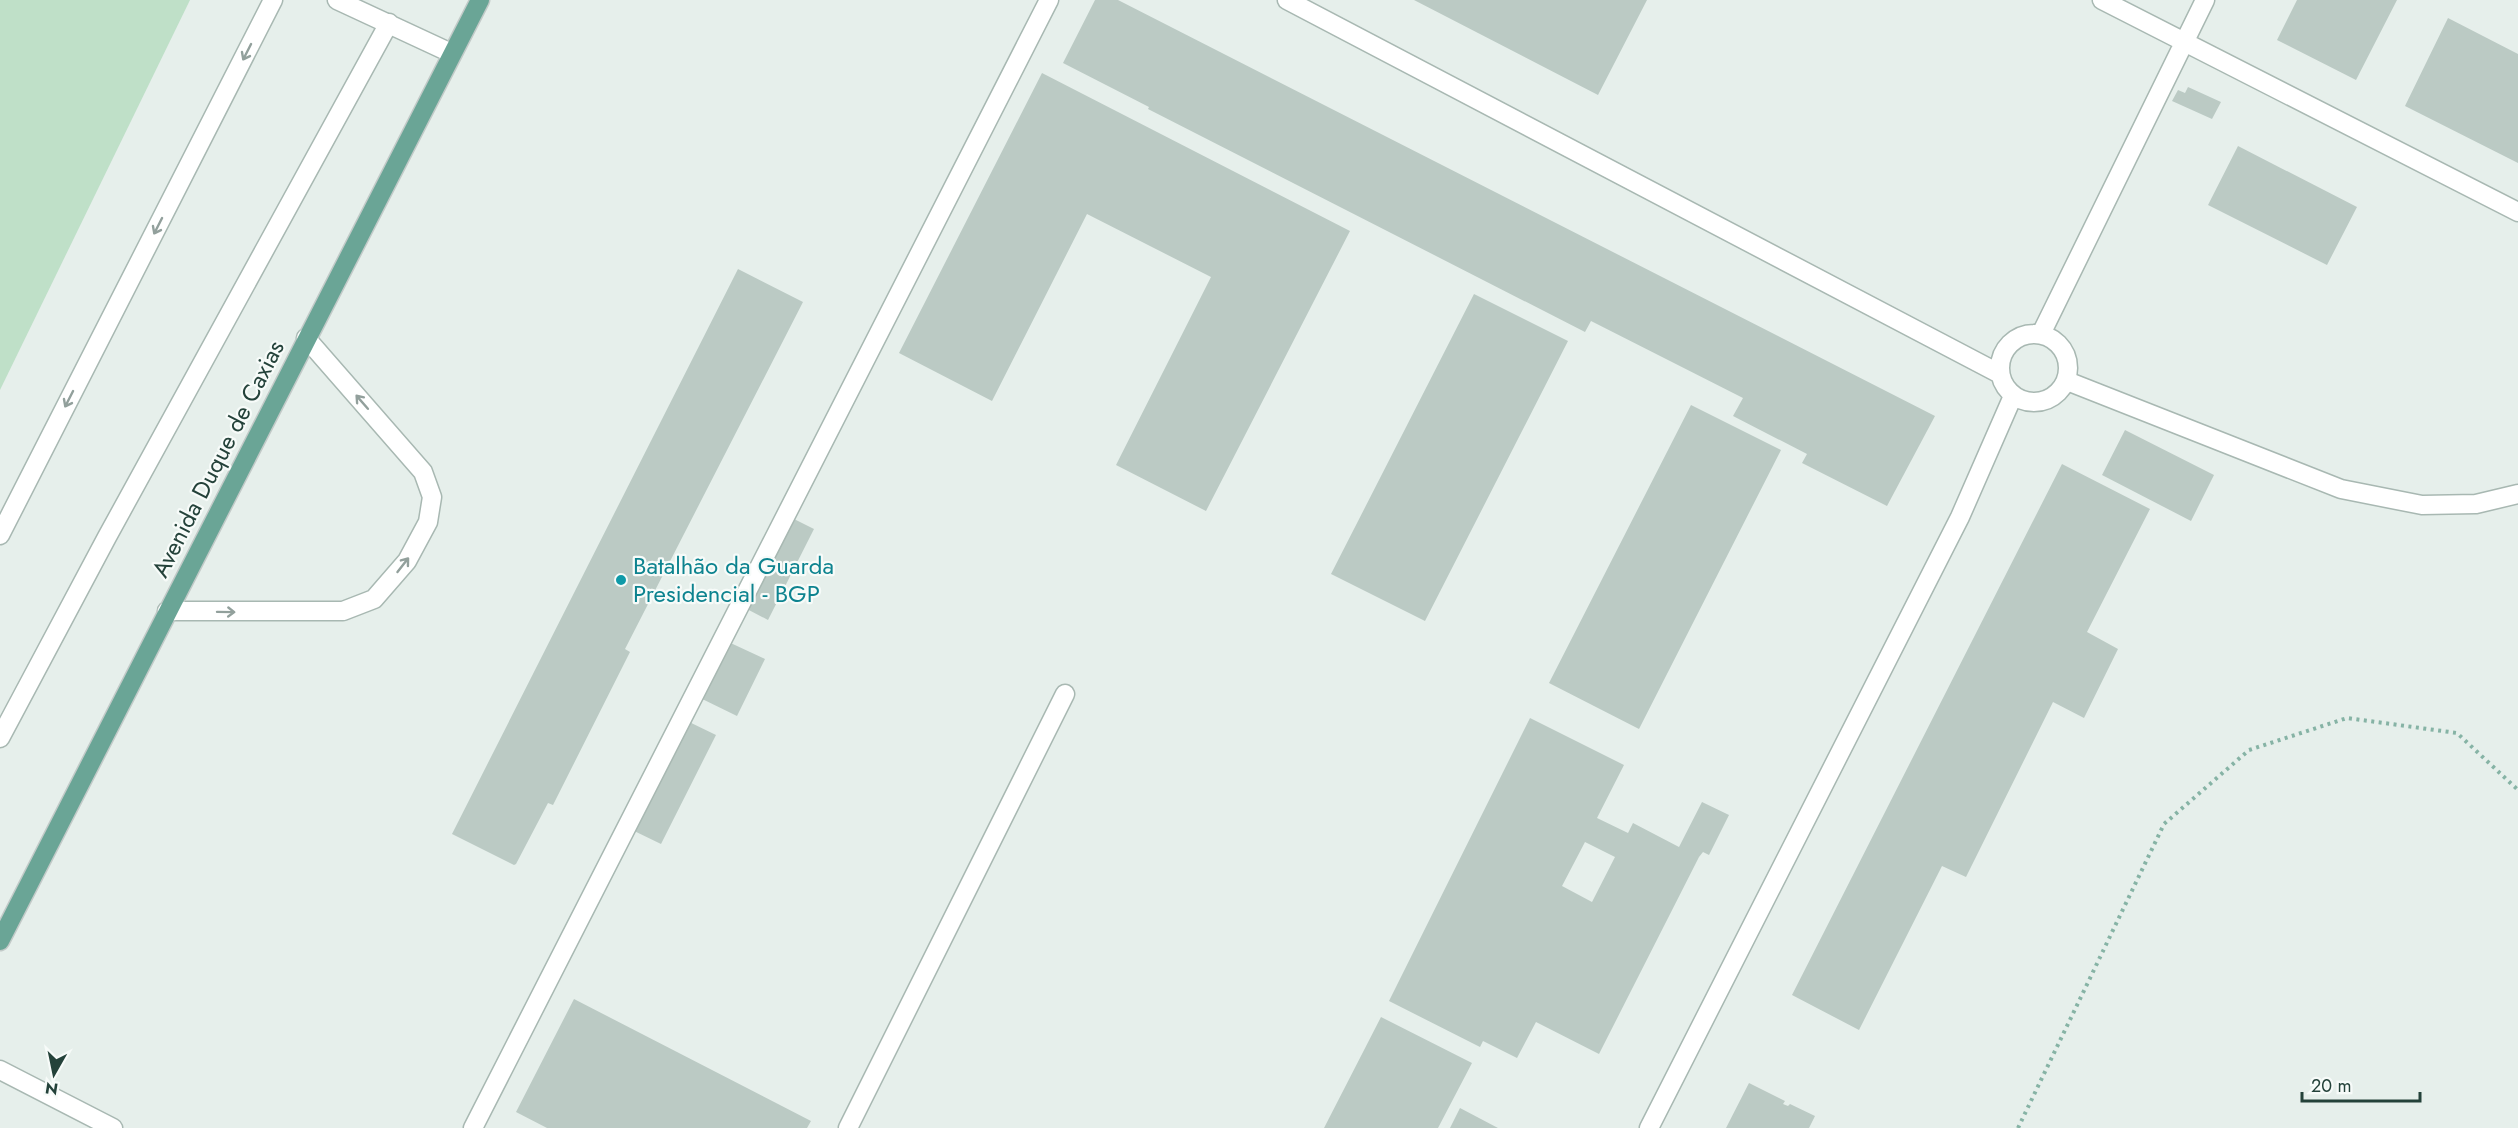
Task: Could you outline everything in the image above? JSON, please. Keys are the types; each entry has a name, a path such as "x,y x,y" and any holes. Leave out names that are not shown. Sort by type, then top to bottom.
{"main road":[{"name":"Avenida Duque de Caxias","path":"0,941 480,0"}],"street":[{"path":"0,535 273,0"},
{"path":"337,0 451,53"},
{"path":"473,1128 1049,0"},
{"path":"1287,0 2000,374"},
{"path":"2102,0 2518,212"},
{"path":"2041,334 2205,0"},
{"path":"0,738 118,516 389,23"},
{"path":"2041,334 2055,340 2065,351 2069,366 2067,381 2058,394 2044,402 2028,403 2013,396 2004,386 2000,374 2000,360 2006,348 2022,336 2041,334"},
{"path":"167,611 343,611 374,599 407,561 428,522 432,497 423,472 306,338"},
{"path":"2067,381 2341,489 2422,506 2476,504 2518,494"},
{"path":"1649,1128 1960,517 2013,396"},
{"path":"848,1128 1065,694"},
{"path":"0,1070 113,1128"}],"path":[{"path":"2018,1128 2164,824 2249,750 2347,718 2457,733 2518,790"}],"green space":[{"path":"0,0 190,0 0,390"}],"building":[{"path":"1095,0 1118,0 1935,416 1887,506 1802,463 1807,454 1733,416 1743,398 1591,321 1585,332 1148,109 1149,107 1063,63"},
{"path":"1414,0 1647,0 1598,95"},
{"path":"2297,0 2397,0 2356,80 2277,40"},
{"path":"2448,18 2518,54 2518,163 2405,106"},
{"path":"1042,73 1350,231 1206,511 1116,465 1211,277 1087,214 992,401 899,353"},
{"path":"2188,87 2221,102 2212,119 2172,101 2178,90 2185,93"},
{"path":"2238,146 2357,207 2327,265 2208,205"},
{"name":"Batalhão da Guarda Presidencial - BGP","path":"738,269 803,302 625,649 630,652 553,805 548,803 514,865 452,834"},
{"path":"1474,294 1568,341 1425,621 1331,574"},
{"path":"1691,405 1781,450 1639,729 1549,683"},
{"path":"2125,430 2214,475 2191,521 2102,475"},
{"path":"2062,464 2150,509 2087,632 2118,649 2084,718 2053,702 1966,877 1942,866 1859,1030 1792,995"},
{"path":"792,518 814,529 768,620 745,608"},
{"path":"722,639 765,659 737,716 694,695"},
{"path":"1530,718 1624,765 1597,818 1628,833 1633,823 1679,847 1702,802 1729,815 1709,855 1703,852 1699,857 1599,1054 1536,1022 1517,1058 1483,1041 1480,1047 1389,1001","holes":["1585,842 1615,857 1592,902 1562,886"]},
{"path":"683,719 716,735 661,844 628,828"},
{"path":"574,999 811,1121 807,1128 547,1128 516,1112"},
{"path":"1381,1017 1472,1063 1438,1128 1324,1128"},
{"path":"1749,1083 1785,1101 1783,1104 1788,1106 1790,1104 1815,1116 1809,1128 1726,1128"},
{"path":"1460,1108 1498,1128 1450,1128"}],"place":[{"name":"Batalhão da Guarda Presidencial - BGP","path":"621,580"}]}
